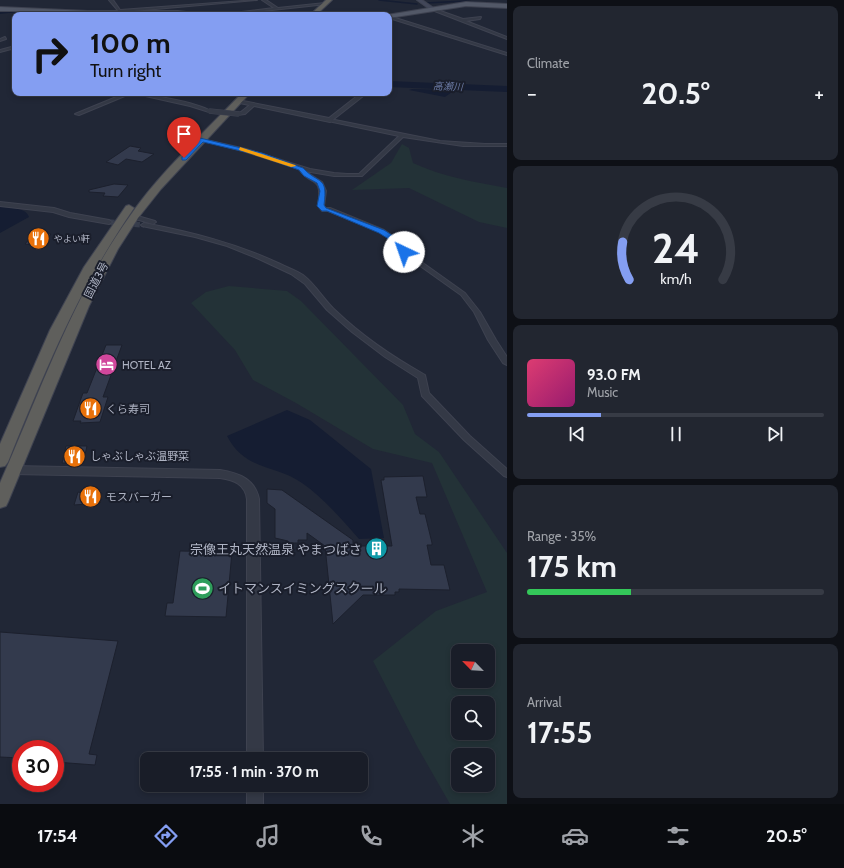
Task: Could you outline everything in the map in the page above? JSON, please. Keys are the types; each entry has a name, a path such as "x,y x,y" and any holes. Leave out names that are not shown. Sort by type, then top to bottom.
{"highway":[{"path":"324,12 335,0"},
{"path":"316,12 327,2"},
{"name":"国道3号","path":"0,502 83,306 112,249 134,217 238,97"},
{"name":"国道3号","path":"0,462 52,341 111,225 148,186 238,97"}],"main road":[{"path":"419,0 433,9"},
{"path":"392,16 466,4 507,6"},
{"path":"0,9 27,9 62,12"},
{"path":"120,12 164,12"}],"street":[{"path":"111,0 120,12 255,0"},
{"path":"264,0 277,9"},
{"path":"248,12 327,2"},
{"path":"433,9 507,38"},
{"path":"392,17 507,54"},
{"path":"464,20 480,18"},
{"path":"0,40 5,38"},
{"path":"1,51 12,48"},
{"path":"1,51 12,53"},
{"path":"501,52 507,51"},
{"path":"77,114 122,96"},
{"path":"148,96 209,110 239,114 243,113 253,105"},
{"path":"330,120 360,96"},
{"path":"238,97 253,105 458,144 484,146 507,145"},
{"path":"202,140 260,154 301,169 351,176 360,175 404,134"},
{"path":"301,169 306,174 320,182 323,191 321,206 324,210 335,212 382,231 392,238 404,252 463,294 477,312 492,340 507,363"},
{"path":"0,204 54,210 83,221 111,225"},
{"path":"134,217 195,230 196,235"},
{"path":"144,225 196,235 254,253 297,274 316,292 332,312 379,351 422,377 425,394 467,438 507,474"},
{"path":"13,470 220,474 233,476 242,480 249,487 253,499 255,752"},
{"path":"255,792 255,804"}],"shaded area":[{"path":"402,144 409,148 413,163 424,168 459,178 507,188 507,228 479,222 409,188 352,190 391,163"},
{"path":"229,286 287,291 301,301 403,405 415,434 439,452 507,553 507,804 450,804 418,748 373,661 436,611 487,592 432,463 373,449 296,403 253,380 235,350 191,303 206,292"}],"water":[{"path":"409,90 455,90 445,97"},
{"path":"0,207 24,211 29,217 0,233"},
{"path":"287,410 310,420 371,469 384,538 359,539 318,495 292,477 261,466 252,461 234,447 227,436"}],"building":[{"path":"130,146 141,148 138,151 154,154 142,162 126,159 118,165 106,162"},
{"path":"114,184 128,185 118,197 103,196 105,193 89,192 89,190"},
{"name":"やよい軒","path":"35,232 51,234 41,246 25,244"},
{"path":"106,345 122,345 103,397 108,397 100,422 80,423 81,421 73,421 83,393 87,393"},
{"name":"しゃぶしゃぶ温野菜","path":"66,446 87,446 83,463 62,463"},
{"name":"宗像王丸天然温泉 やまつばさ","path":"423,476 427,497 416,497 420,514 425,514 432,543 432,545 427,545 431,565 444,565 450,590 399,589 399,592 395,592 395,595 363,595 333,624 325,546 307,533 307,540 298,540 298,543 288,543 288,541 275,538 275,509 267,503 267,489 282,490 353,540 353,546 392,546 381,480 384,480 384,477"},
{"name":"モスバーガー","path":"84,490 98,490 97,493 102,493 100,503 74,505 78,492 83,493"},
{"name":"イトマンスイミングスクール","path":"180,551 232,552 226,617 165,616 167,603 173,603"},
{"path":"0,632 118,641 89,754 97,755 95,765 64,763 64,740 12,740 12,758 0,757"}],"waterway":[{"path":"379,0 417,4"},
{"path":"426,3 465,1 483,3"},
{"name":"高瀬川","path":"0,12 19,10 44,12"},
{"name":"高瀬川","path":"392,84 507,89"}],"tunnel":[{"path":"109,222 144,225"}],"slow traffic":[{"path":"240,149 260,154 293,166"}],"place":[{"name":"やよい軒","path":"38,239"},
{"name":"HOTEL AZ","path":"106,365"},
{"name":"くら寿司","path":"90,409"},
{"name":"しゃぶしゃぶ温野菜","path":"74,456"},
{"name":"モスバーガー","path":"91,497"},
{"name":"宗像王丸天然温泉 やまつばさ","path":"377,549"},
{"name":"イトマンスイミングスクール","path":"202,588"}],"route":[{"path":"184,158 202,140 243,149 301,169 311,178 317,179 320,182 323,191 321,206 324,210 328,209 382,231 392,238 404,252"}]}
